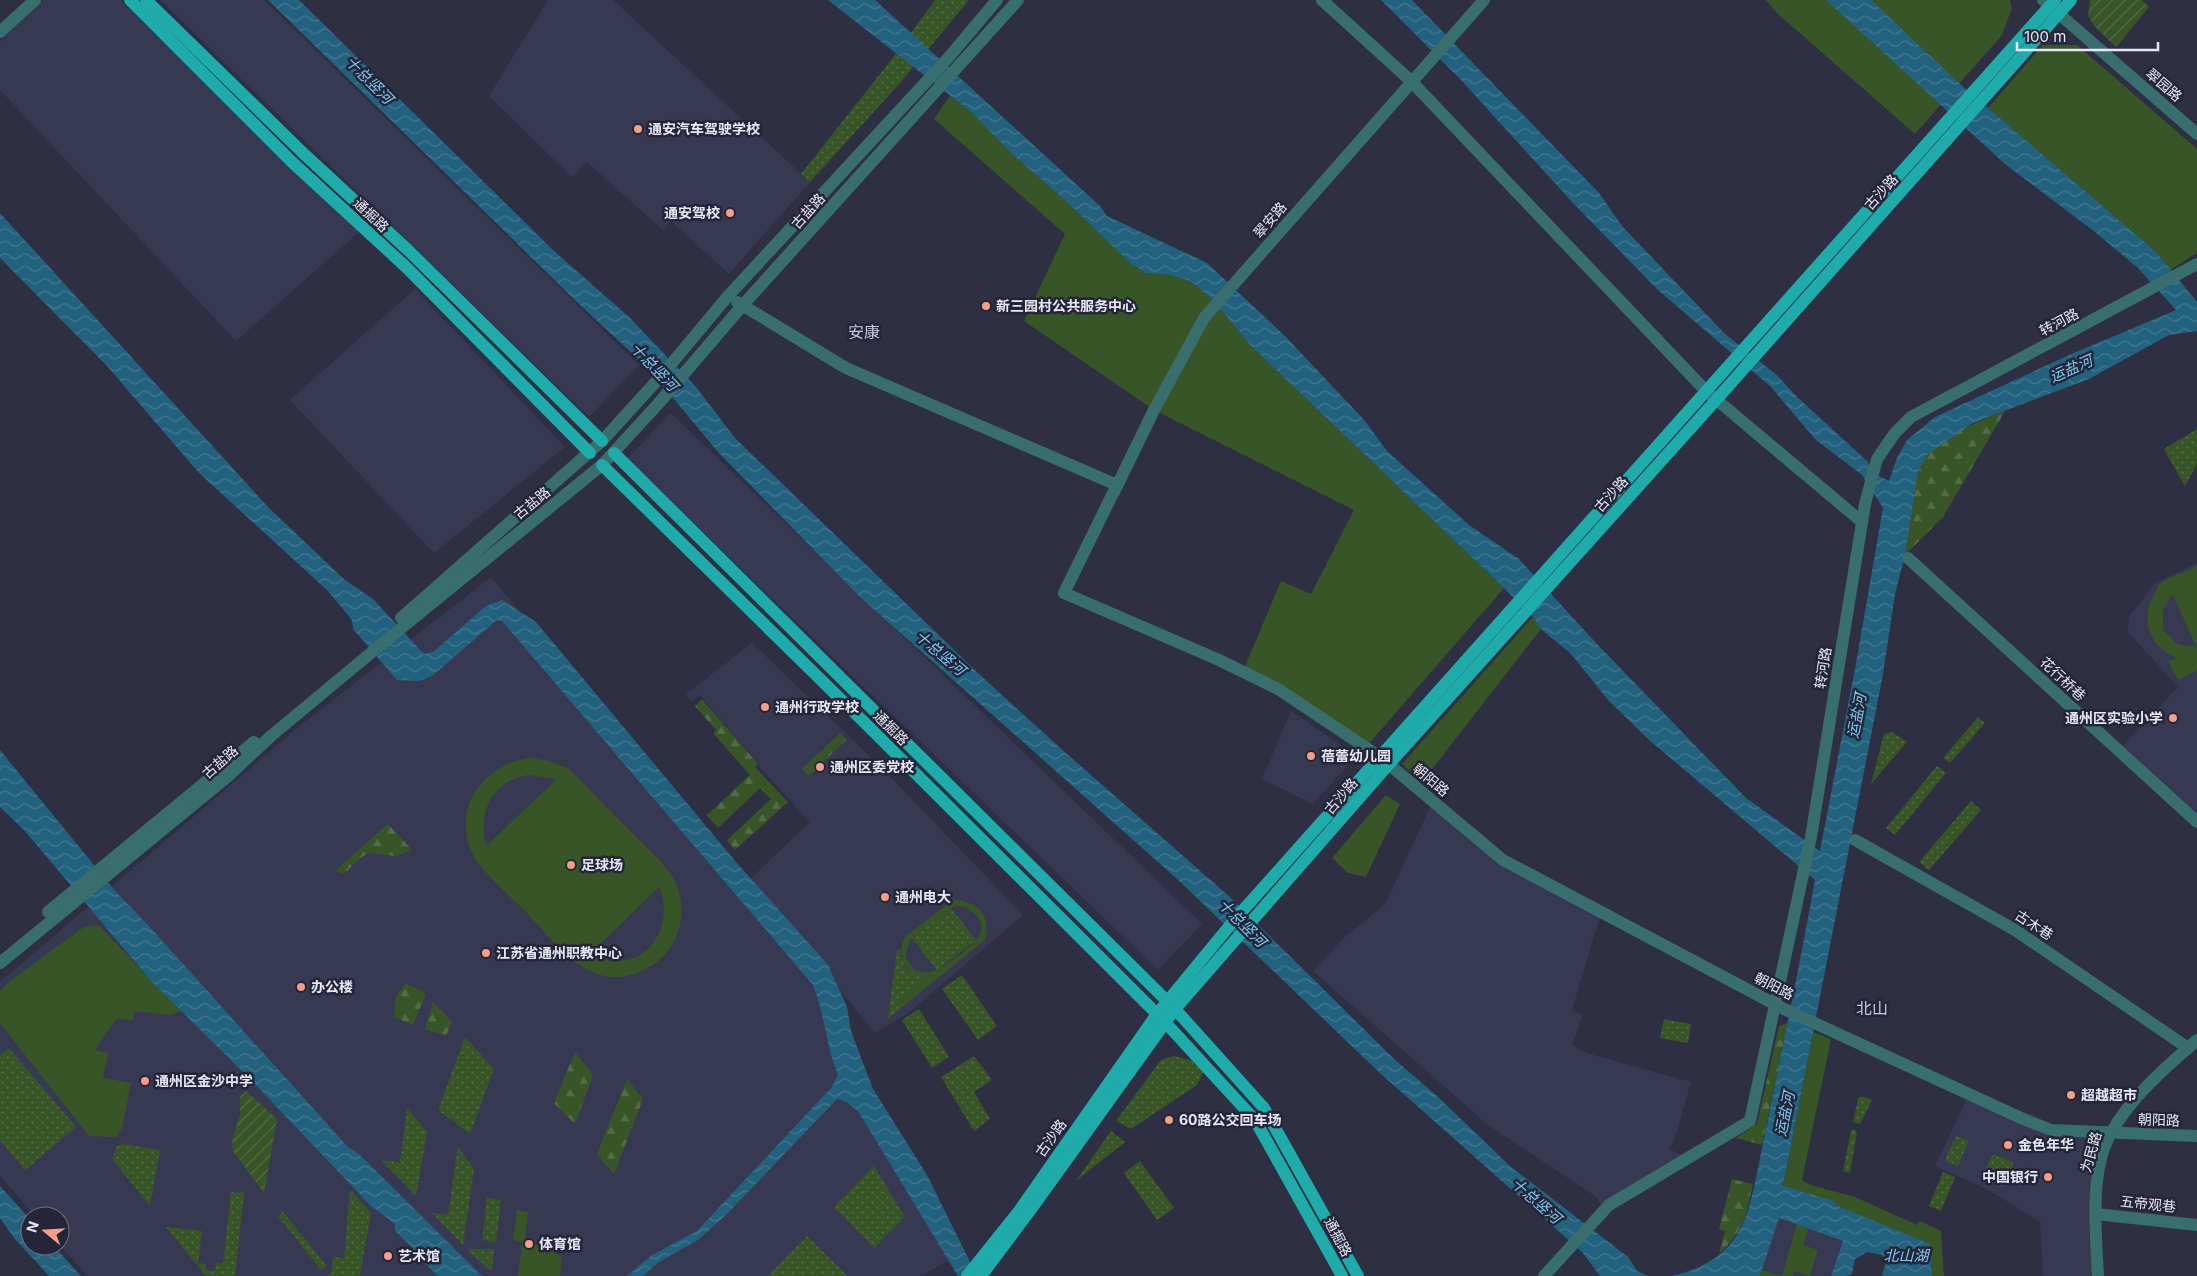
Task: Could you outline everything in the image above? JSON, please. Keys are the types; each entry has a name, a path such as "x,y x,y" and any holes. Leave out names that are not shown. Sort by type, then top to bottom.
{"main road":[{"name":"通掘路","path":"130,0 292,162 407,268 590,453"},
{"name":"通掘路","path":"146,0 303,153 409,251 602,442"},
{"name":"古沙路","path":"1553,572 1739,374 1758,342 1980,83 2051,5 2071,0"},
{"name":"古沙路","path":"1171,1005 1217,941 1259,902 1519,611 1730,362 1758,342 1992,90 2051,5"},
{"name":"通掘路","path":"614,453 1171,1005 1264,1108 1358,1276"},
{"name":"通掘路","path":"602,465 874,732 1160,1018 1254,1120 1308,1212 1342,1276"},
{"name":"古沙路","path":"1171,1005 1228,949 1259,902"},
{"path":"1160,1018 1171,1005"},
{"name":"古沙路","path":"967,1276 1019,1211 1160,1018"},
{"name":"古沙路","path":"981,1276 1032,1208 1160,1018"}],"street":[{"path":"0,32 35,0"},
{"name":"古盐路","path":"404,621 602,442 679,356 728,296 949,57 998,0"},
{"name":"古盐路","path":"0,952 75,896 404,621 602,465 658,404 742,306 1018,0"},
{"path":"1322,0 1411,81 1705,390 1862,522"},
{"name":"翠安路","path":"1064,592 1154,410 1204,318 1484,0"},
{"name":"翠园路","path":"2051,5 2197,134"},
{"name":"转河路","path":"1780,1007 1811,837 1865,504 1877,459 1895,433 1910,417 2136,299 2192,267"},
{"path":"728,296 846,368 1117,485"},
{"path":"602,442 614,453"},
{"path":"590,453 602,465"},
{"name":"花行桥巷","path":"1908,558 2197,822"},
{"name":"朝阳路","path":"1064,592 1278,688 1385,760 1503,860 1819,1026 2051,1130 2197,1136"},
{"name":"古木巷","path":"1855,840 2015,930 2193,1044"},
{"name":"古盐路","path":"0,963 75,896"},
{"path":"1544,1276 1609,1205 1750,1121 1780,1007"},
{"name":"为民路","path":"2098,1276 2096,1214 2098,1174 2110,1133 2143,1090 2193,1044"},
{"name":"五帝观巷","path":"2096,1214 2197,1225"}],"shaded area":[{"path":"43,0 120,0 359,232 236,341 0,90 0,41"},
{"path":"160,0 264,0 639,365 589,417"},
{"name":"通安汽车驾驶学校","path":"548,0 613,0 810,182 729,274 671,221 663,230 587,162 572,177 489,96"},
{"path":"415,289 565,447 434,553 290,400"},
{"path":"671,413 1202,924 1158,970 627,459"},
{"name":"通州区实验小学","path":"2197,563 2197,822 2119,750 2178,687 2128,632 2129,617 2155,583"},
{"name":"江苏省通州职教中心","path":"491,577 743,880 821,982 949,1260 921,1276 87,1276 70,1256 70,1206 26,1206 0,1176 0,982 301,725"},
{"name":"通州电大","path":"752,643 884,770 1023,915 907,1014 875,1033 750,879 810,822 759,767 700,695 691,702 686,694"},
{"name":"蓓蕾幼儿园","path":"1291,711 1347,749 1351,762 1313,804 1262,779"},
{"path":"1433,801 1503,860 1601,913 1572,1010 1583,1015 1572,1045 1587,1053 1691,1082 1674,1141 1669,1149 1689,1158 1605,1209 1595,1196 1489,1126 1313,971 1345,937 1385,904"},
{"path":"1969,1094 2051,1130 2111,1133 2098,1174 2097,1276 2043,1276 2040,1222 1990,1191 1935,1166"},
{"path":"1779,1218 1843,1241 1831,1276 1760,1276"}],"green space":[{"path":"935,0 969,0 900,83 810,182 801,174 891,60"},
{"path":"1766,0 2010,0 2012,8 2002,35 1915,134 1778,14"},
{"path":"2090,0 2142,0 2149,7 2116,47 2095,27 2088,16"},
{"path":"2043,45 2077,45 2197,149 2197,253 2170,270 2156,252 1988,108"},
{"path":"950,96 971,112 1013,155 1068,203 1132,265 1146,273 1169,275 1190,281 1211,298 1252,347 1504,588 1366,747 1243,671 1281,581 1311,594 1354,510 1154,410 1024,321 1065,234 934,119"},
{"path":"2005,411 1943,517 1905,555 1914,488 1917,475 1928,454 1934,447 1953,435 1975,423"},
{"path":"2197,429 2197,464 2185,486 2164,449"},
{"path":"2197,566 2197,671 2178,680 2168,662 2176,658 2160,647 2150,633 2148,625 2149,607 2161,583","holes":["2173,595 2196,647 2177,644 2163,630 2163,610"]},
{"path":"1533,617 1541,629 1422,782 1402,764"},
{"path":"702,699 758,764 755,767 788,802 735,850 727,840 771,799 760,788 718,828 707,815 750,775 713,733 716,730 695,706"},
{"path":"1978,717 1985,723 1950,763 1943,758"},
{"path":"1892,732 1907,742 1871,784 1884,734"},
{"path":"840,733 846,740 809,776 802,769"},
{"path":"530,758 550,761 569,769 670,873 677,886 680,898 680,922 671,946 653,965 642,971 624,976 607,976 591,971 577,963 493,880 475,858 468,841 465,824 468,808 474,793 484,780 497,770 513,762","holes":["528,775 557,779 486,846 484,821 490,800 496,791 505,784 515,778","659,887 663,899 662,923 652,944 643,953 620,961 589,955"]},
{"path":"1937,766 1946,773 1895,835 1886,828"},
{"path":"1386,795 1400,804 1366,877 1348,873 1332,858"},
{"path":"1971,801 1981,810 1929,870 1919,862"},
{"path":"388,824 412,850 396,856 369,853 360,858 344,874 335,871"},
{"path":"953,900 976,906 984,917 987,931 985,940 901,1008 896,1002 928,977 913,973 904,964 901,952 905,937","holes":["955,905 973,912 980,921 982,927 977,939 958,956 936,970 924,972 913,969 905,956 910,940"]},
{"path":"950,907 976,940 937,970 912,938"},
{"path":"99,926 181,1011 170,1015 134,1011 133,1020 116,1019 95,1050 108,1053 103,1078 131,1083 122,1128 116,1137 89,1136 0,1023 0,991 5,985 84,927"},
{"path":"897,950 900,950 906,969 928,977 896,1002 901,1008 888,1019"},
{"path":"962,975 997,1026 978,1040 942,989"},
{"path":"406,983 426,994 413,1025 394,1017 396,996"},
{"path":"433,1002 452,1022 446,1036 425,1029"},
{"path":"919,1009 949,1057 932,1068 902,1020"},
{"path":"1664,1019 1691,1024 1688,1043 1660,1038"},
{"path":"1788,1023 1762,1145 1736,1138 1757,1124 1779,1026"},
{"path":"1813,1032 1831,1039 1802,1180 1811,1185 1855,1197 1917,1225 1920,1221 1941,1231 1944,1276 1932,1276 1930,1244 1783,1187"},
{"path":"465,1037 494,1069 470,1134 438,1110"},
{"path":"9,1048 76,1127 25,1170 0,1140 0,1056"},
{"path":"575,1052 593,1075 575,1124 554,1103"},
{"path":"974,1056 992,1080 974,1092 990,1119 974,1131 941,1077"},
{"path":"1174,1056 1191,1060 1203,1072 1197,1085 1131,1129 1116,1121 1161,1060"},
{"path":"627,1079 643,1099 614,1174 597,1154"},
{"path":"246,1091 277,1119 264,1193 233,1151 232,1140 240,1115 240,1097"},
{"path":"1861,1096 1872,1100 1860,1124 1853,1122 1858,1099"},
{"path":"407,1108 427,1132 416,1196 381,1160 400,1162"},
{"path":"1854,1129 1857,1132 1850,1173 1843,1171 1851,1131"},
{"path":"1111,1131 1125,1142 1076,1181"},
{"path":"1956,1136 1969,1141 1958,1166 1945,1160"},
{"path":"123,1144 160,1150 150,1206 112,1159 117,1146"},
{"path":"458,1147 474,1169 463,1245 432,1213 448,1215"},
{"path":"1993,1154 2014,1163 2003,1187 1982,1177"},
{"path":"1140,1161 1174,1208 1157,1220 1124,1173"},
{"path":"874,1166 905,1217 874,1248 834,1207"},
{"path":"1943,1172 1955,1177 1941,1211 1929,1206"},
{"path":"1732,1179 1753,1184 1743,1222 1728,1245 1719,1254 1725,1231 1719,1229"},
{"path":"350,1190 371,1213 360,1276 327,1276 332,1272 333,1257 344,1258"},
{"path":"231,1192 244,1193 235,1276 206,1276 166,1227 202,1231 198,1263 206,1264 206,1270 215,1271 216,1263 223,1264"},
{"path":"487,1198 501,1200 496,1242 482,1240"},
{"name":"体育馆","path":"517,1210 528,1212 525,1243 549,1246 562,1258 560,1276 518,1276 522,1242 513,1240"},
{"path":"283,1212 327,1266 321,1270 278,1216"},
{"path":"1797,1223 1806,1226 1808,1231 1803,1245 1818,1250 1810,1276 1794,1271 1793,1276 1782,1276"},
{"path":"807,1236 848,1276 768,1276"},
{"path":"468,1249 494,1249 492,1271 470,1253"},
{"path":"1762,1270 1782,1276 1760,1276"}],"water":[{"name":"十总竖河","path":"268,0 299,0 553,250 629,317 696,387 735,438 979,674 1231,898 1394,1059 1436,1095 1511,1167 1628,1257 1637,1271 1648,1276 1600,1276 1582,1252 1381,1074 1176,878 860,597 718,452 649,369 580,305"},
{"path":"828,0 875,0 1100,206 1107,216 1207,263 1285,336 1365,421 1387,451 1469,525 1519,559 1597,644 1746,798 1820,851 1855,669 1883,508 1862,475 1816,440 1770,386 1658,290 1573,203 1460,79 1381,0 1412,0 1599,193 1622,226 1725,334 1778,376 1794,394 1867,461 1877,475 1889,481 1897,458 1907,440 1935,417 2069,355 2176,310 2138,268 2095,232 2005,164 1826,0 1871,0 1959,83 2156,252 2197,302 2197,331 2169,335 2089,379 1973,423 1928,454 1918,471 1905,555 1895,594 1883,674 1783,1186 1834,1201 1835,1205 1930,1244 1932,1276 1882,1276 1886,1262 1882,1255 1867,1252 1855,1259 1852,1274 1847,1276 1831,1276 1843,1241 1779,1218 1760,1276 1671,1276 1690,1271 1717,1257 1731,1243 1743,1224 1758,1169 1815,880 1649,740 1609,701 1571,654 1541,629 1533,617 1504,588 1252,347 1211,298 1190,281 1169,275 1146,273 1132,265 1068,203 1013,155 971,112"},
{"path":"0,213 268,507 345,580 373,599 424,654 433,652 486,606 502,600 536,622 736,862 828,965 847,1007 851,1031 873,1089 927,1175 977,1276 958,1276 858,1111 846,1102 837,1099 727,1214 698,1240 659,1262 643,1276 627,1276 652,1255 697,1231 831,1088 838,1075 813,985 502,621 497,620 432,676 419,681 397,680 353,629 352,620 328,591 199,473 107,366 0,258"},
{"path":"0,750 116,892 348,1147 359,1154 482,1276 438,1276 426,1264 411,1259 412,1247 395,1231 395,1224 370,1205 252,1081 152,982 24,830 0,807"},
{"path":"0,1186 20,1208 20,1244 15,1239 0,1218"},
{"path":"31,1256 63,1256 81,1276 49,1276"}],"place":[{"name":"通安汽车驾驶学校","path":"638,129"},
{"name":"通安驾校","path":"730,213"},
{"name":"新三园村公共服务中心","path":"986,306"},
{"name":"通州行政学校","path":"765,707"},
{"name":"通州区实验小学","path":"2173,718"},
{"name":"蓓蕾幼儿园","path":"1311,756"},
{"name":"通州区委党校","path":"820,767"},
{"name":"足球场","path":"571,865"},
{"name":"通州电大","path":"885,897"},
{"name":"江苏省通州职教中心","path":"486,953"},
{"name":"办公楼","path":"301,987"},
{"name":"通州区金沙中学","path":"145,1081"},
{"name":"超越超市","path":"2071,1095"},
{"name":"60路公交回车场","path":"1169,1120"},
{"name":"金色年华","path":"2008,1145"},
{"name":"中国银行","path":"2048,1177"},
{"name":"体育馆","path":"529,1244"},
{"name":"艺术馆","path":"388,1256"}],"district":[{"name":"安康","path":"864,332"},
{"name":"北山","path":"1872,1008"}],"water label":[{"name":"运盐河","path":"2071,369"},
{"name":"运盐河","path":"1857,716"},
{"name":"运盐河","path":"1785,1114"},
{"name":"北山湖","path":"1906,1256"}]}
